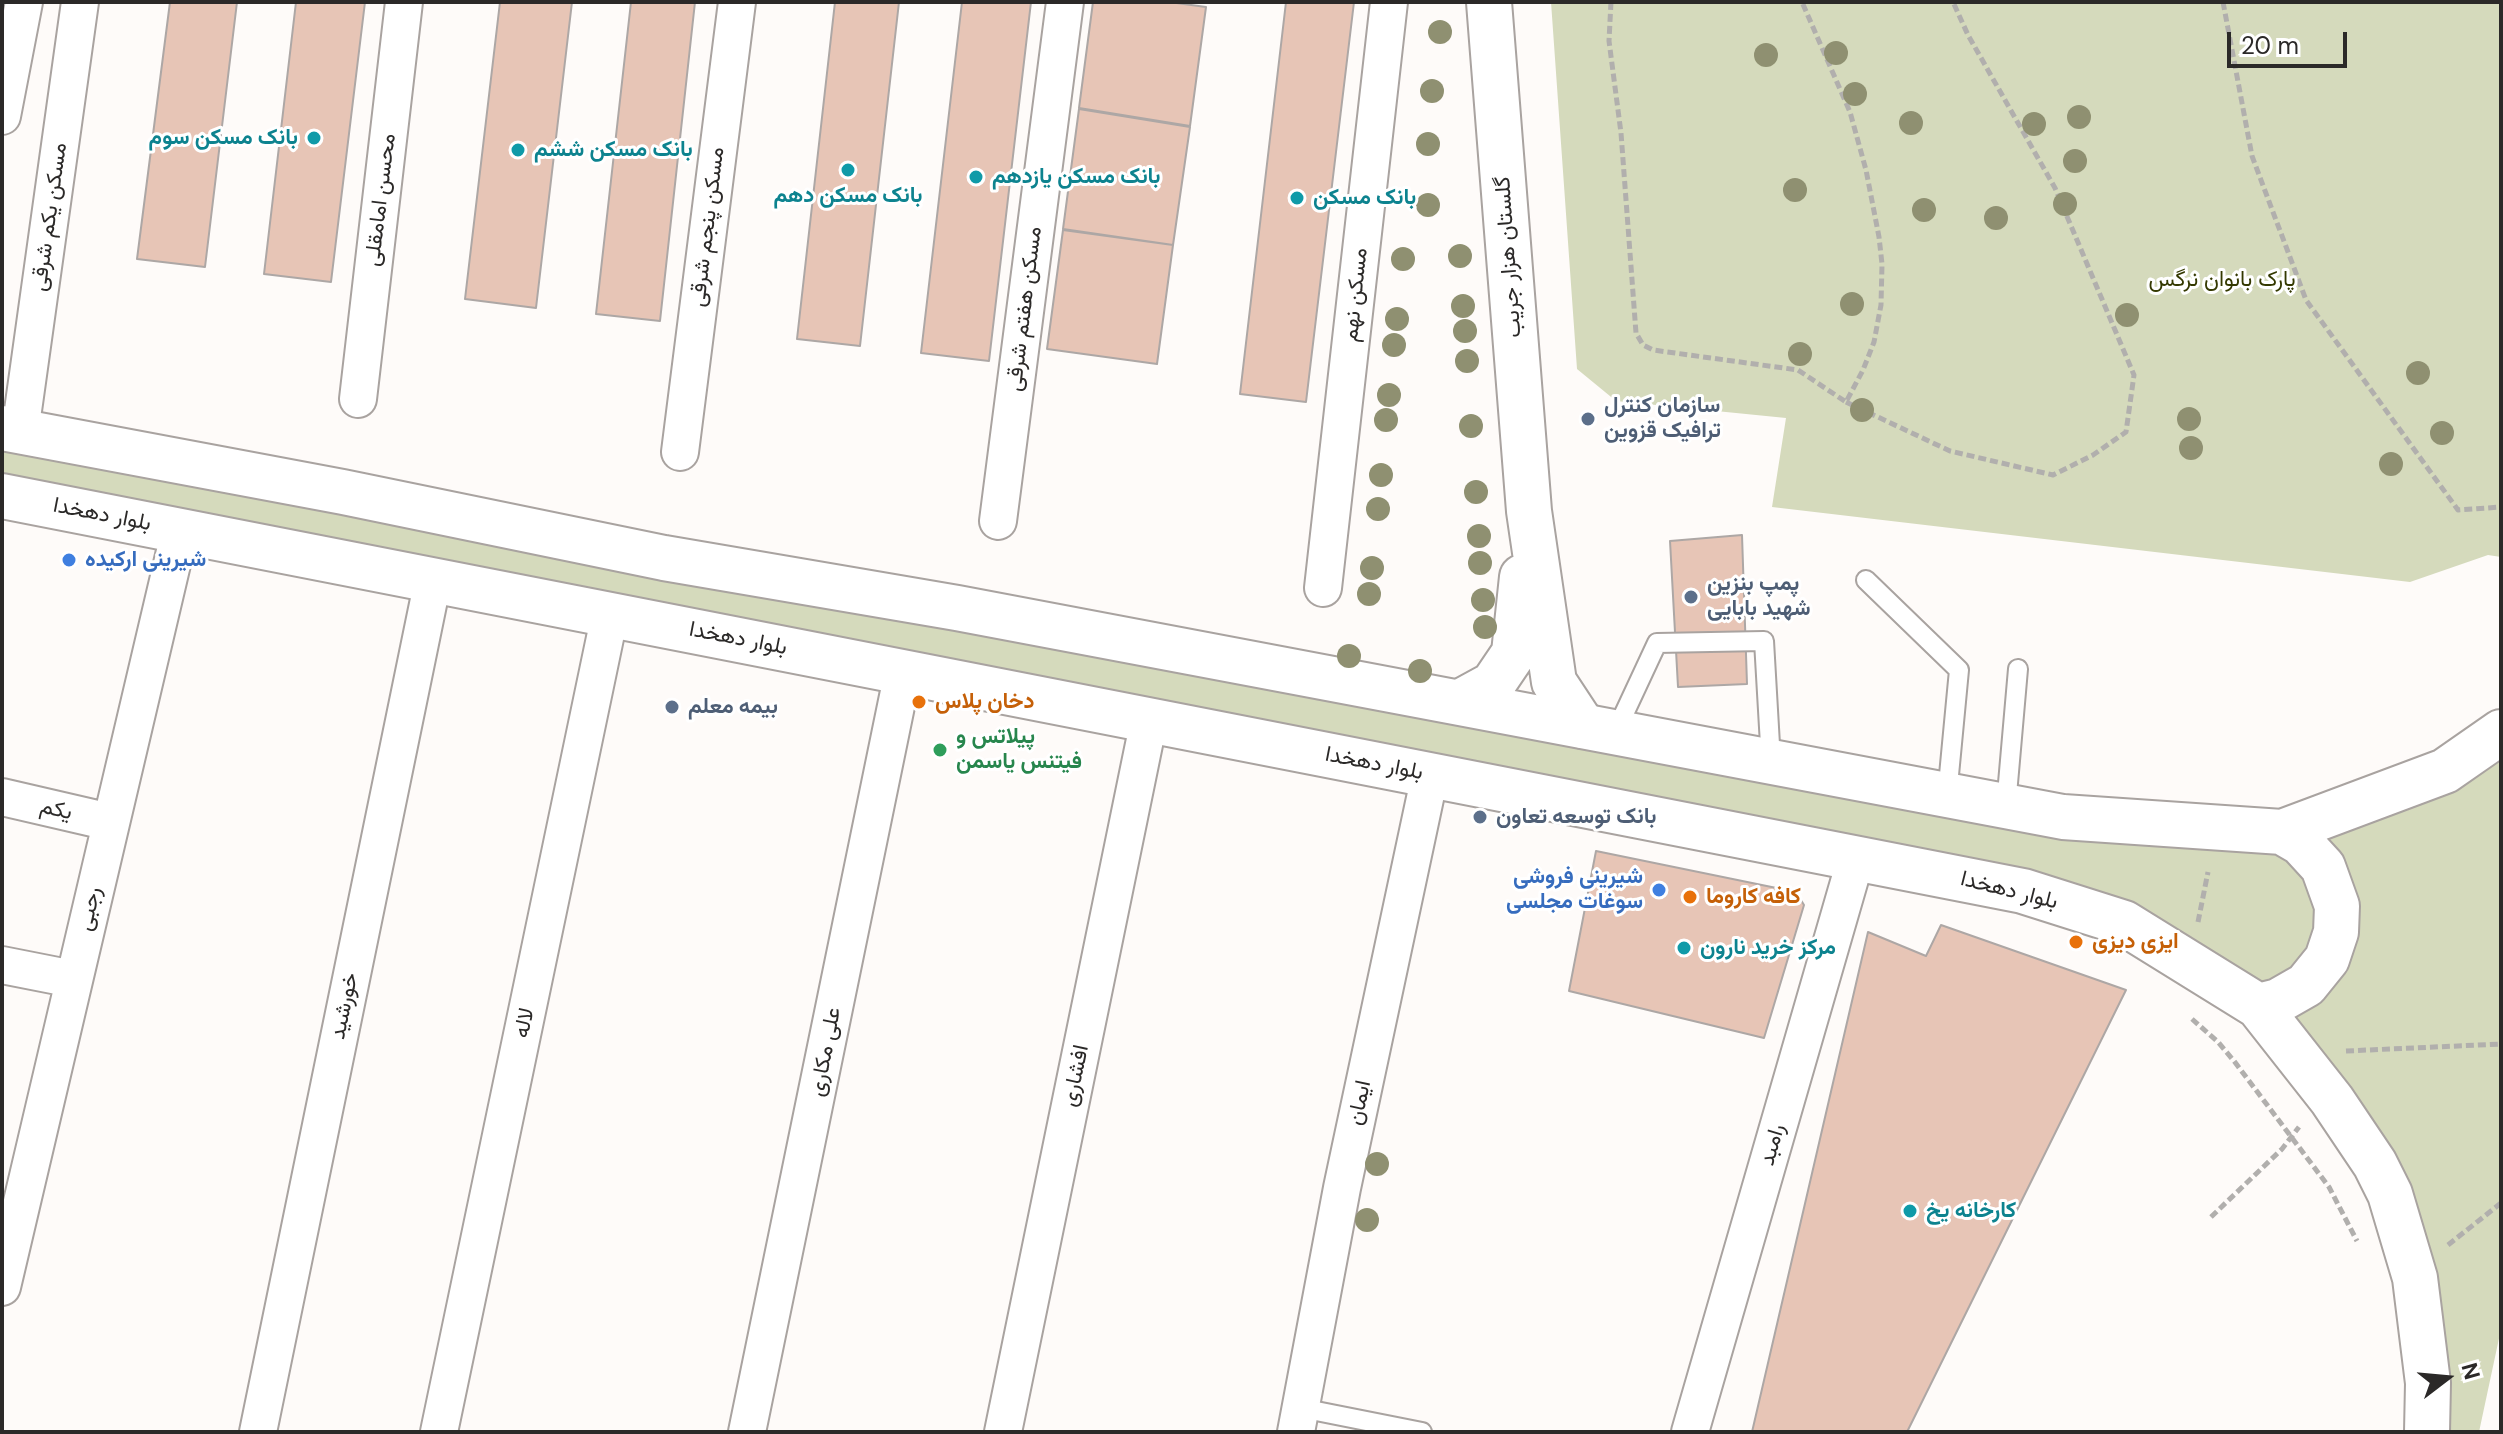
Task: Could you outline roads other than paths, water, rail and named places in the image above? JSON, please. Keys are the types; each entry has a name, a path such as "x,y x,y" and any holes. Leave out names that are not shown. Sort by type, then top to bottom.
{"main road":[{"name":"گلستان هزار جریب","path":"1489,2 1529,511"},
{"path":"11,430 343,492 664,558 957,608 2063,817 2282,832 2445,771 2501,732"},
{"name":"بلوار دهخدا","path":"2,496 2023,891 2124,923 2258,1006 2332,1100 2375,1164 2390,1194 2415,1278 2428,1383 2427,1432"},
{"path":"1460,702 1493,684 1514,653 1529,511"},
{"path":"1529,511 1554,682 1600,729"},
{"path":"2258,1006 2278,1001 2306,985 2327,959 2336,932 2337,906 2323,867 2301,843 2282,832"}],"street":[{"path":"2,116 24,2"},
{"name":"مسکن یکم شرقی","path":"11,430 80,2"},
{"name":"محسن امامقلی","path":"358,399 404,2"},
{"name":"مسکن پنجم شرقی","path":"680,452 737,2"},
{"name":"مسکن هفتم شرقی","path":"998,521 1065,2"},
{"name":"مسکن نهم","path":"1323,588 1389,2"},
{"name":"رجبی","path":"2,1287 9,1223 73,979 180,530"},
{"name":"خورشید","path":"258,1432 433,580"},
{"name":"لاله","path":"439,1432 610,614"},
{"name":"علی مکاری","path":"747,1432 903,672"},
{"name":"افشاری","path":"1003,1432 1149,720"},
{"name":"ایمان","path":"1299,1420 1342,1188 1430,775"},
{"name":"یکم","path":"2,797 110,822"},
{"name":"رامبد","path":"1690,1432 1856,858"},
{"path":"2,965 73,979"}],"lane":[{"path":"1866,580 1959,670 1947,796"},
{"path":"1600,729 1657,643 1764,641 1771,762"},
{"path":"2006,806 2018,669"},
{"path":"1299,1420 1422,1432"}],"place":[{"name":"بانک مسکن سوم","path":"314,138"},
{"name":"بانک مسکن ششم","path":"518,150"},
{"name":"بانک مسکن دهم","path":"848,170"},
{"name":"بانک مسکن یازدهم","path":"976,177"},
{"name":"بانک مسکن","path":"1297,198"},
{"name":"سازمان کنترل ترافیک قزوین","path":"1588,419"},
{"name":"شیرینی ارکیده","path":"69,560"},
{"name":"پمپ بنزین شهید بابایی","path":"1691,597"},
{"name":"دخان پلاس","path":"919,702"},
{"name":"بیمه معلم","path":"672,707"},
{"name":"پیلاتس و فیتنس یاسمن","path":"940,750"},
{"name":"بانک توسعه تعاون","path":"1480,817"},
{"name":"شیرینی فروشی سوغات مجلسی","path":"1659,890"},
{"name":"کافه کاروما","path":"1690,897"},
{"name":"ایزی دیزی","path":"2076,942"},
{"name":"مرکز خرید نارون","path":"1684,948"},
{"name":"کارخانه یخ","path":"1910,1211"}],"park label":[{"name":"پارک بانوان نرگس","path":"2222,280"}]}
